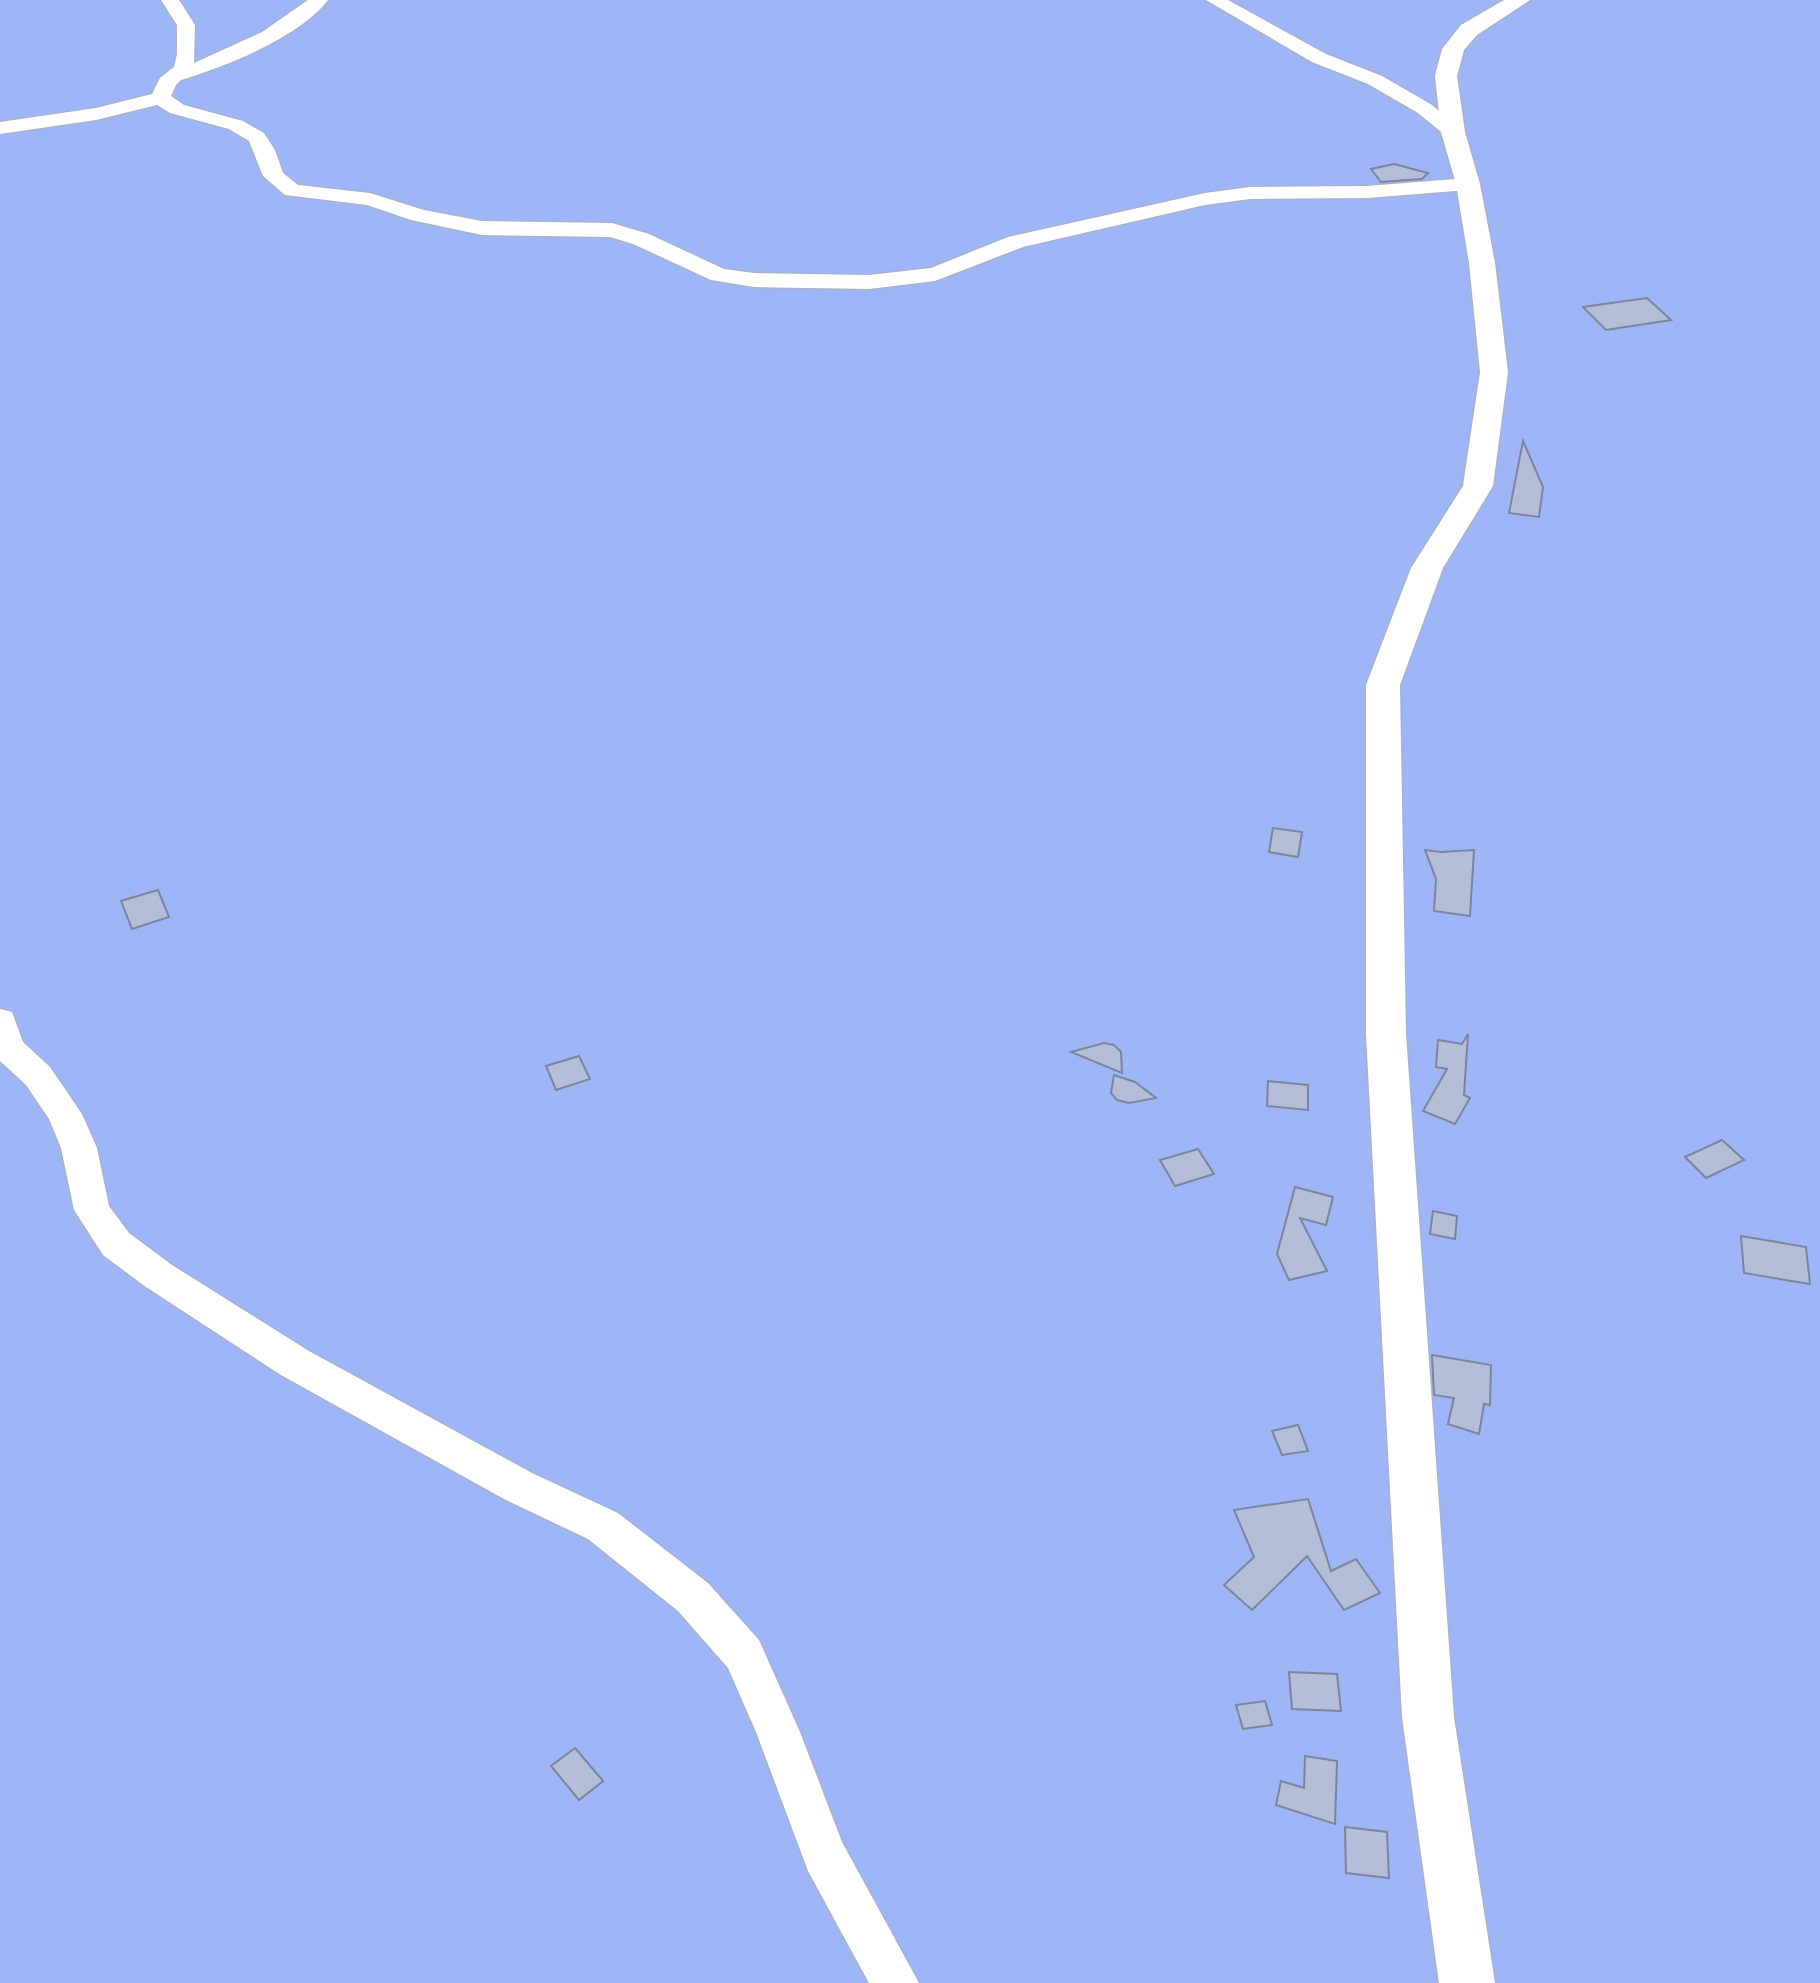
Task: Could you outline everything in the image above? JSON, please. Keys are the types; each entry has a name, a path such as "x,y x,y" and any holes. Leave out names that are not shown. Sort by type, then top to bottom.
{"street":[{"path":"160,98 167,82 183,69 187,54 186,25 170,0"},
{"path":"175,76 207,66 289,26 319,0"},
{"path":"1214,0 1319,58 1385,85 1425,109 1453,131"},
{"path":"1467,1983 1428,1717 1386,1034 1384,685 1427,568 1478,485 1494,372 1482,262 1468,184 1453,131 1446,76 1453,49 1469,30 1519,0"},
{"path":"0,128 96,114 160,98 177,109 236,125 257,137 265,150 273,176 292,191 370,200 419,215 482,228 612,230 641,239 719,275 754,280 869,282 935,274 1016,242 1205,199 1250,193 1367,192 1468,184"},
{"path":"0,1021 8,1048 38,1076 64,1114 79,1148 92,1210 116,1244 159,1276 295,1363 506,1480 603,1526 693,1597 744,1654 778,1732 824,1855 895,1983"}],"shaded area":[{"path":"0,0 1820,0 1820,1983 0,1983"}],"building":[{"path":"1394,164 1428,173 1422,179 1381,182 1371,169"},
{"path":"1647,298 1671,320 1606,330 1583,307"},
{"path":"1523,441 1543,487 1539,517 1509,513"},
{"path":"1273,828 1302,832 1298,857 1269,852"},
{"path":"1425,850 1474,850 1470,916 1434,911 1436,879"},
{"path":"158,890 169,917 132,929 121,901"},
{"path":"1468,1034 1464,1095 1470,1098 1455,1124 1423,1111 1447,1069 1436,1067 1438,1040 1462,1044"},
{"path":"1104,1043 1114,1045 1121,1052 1122,1073 1071,1052"},
{"path":"579,1056 590,1079 556,1090 546,1066"},
{"path":"1114,1075 1135,1082 1156,1098 1129,1103 1117,1100 1111,1093"},
{"path":"1268,1081 1308,1085 1308,1110 1267,1106"},
{"path":"1722,1140 1744,1160 1706,1178 1685,1157"},
{"path":"1198,1149 1214,1174 1175,1186 1160,1160"},
{"path":"1295,1187 1333,1197 1326,1225 1300,1218 1327,1271 1289,1280 1277,1254"},
{"path":"1433,1211 1457,1216 1455,1239 1430,1234"},
{"path":"1741,1236 1806,1247 1810,1284 1744,1273"},
{"path":"1432,1355 1491,1365 1490,1405 1484,1404 1479,1434 1448,1424 1454,1398 1434,1395"},
{"path":"1298,1425 1308,1451 1282,1455 1272,1431"},
{"path":"1308,1499 1331,1571 1356,1559 1380,1593 1344,1610 1307,1556 1252,1610 1224,1585 1254,1557 1234,1510"},
{"path":"1289,1672 1337,1674 1341,1711 1292,1709"},
{"path":"1265,1701 1272,1725 1243,1729 1236,1705"},
{"path":"575,1748 603,1781 579,1800 551,1766"},
{"path":"1305,1756 1337,1761 1335,1824 1276,1805 1281,1781 1304,1788"},
{"path":"1345,1827 1387,1832 1389,1878 1346,1873"}]}
